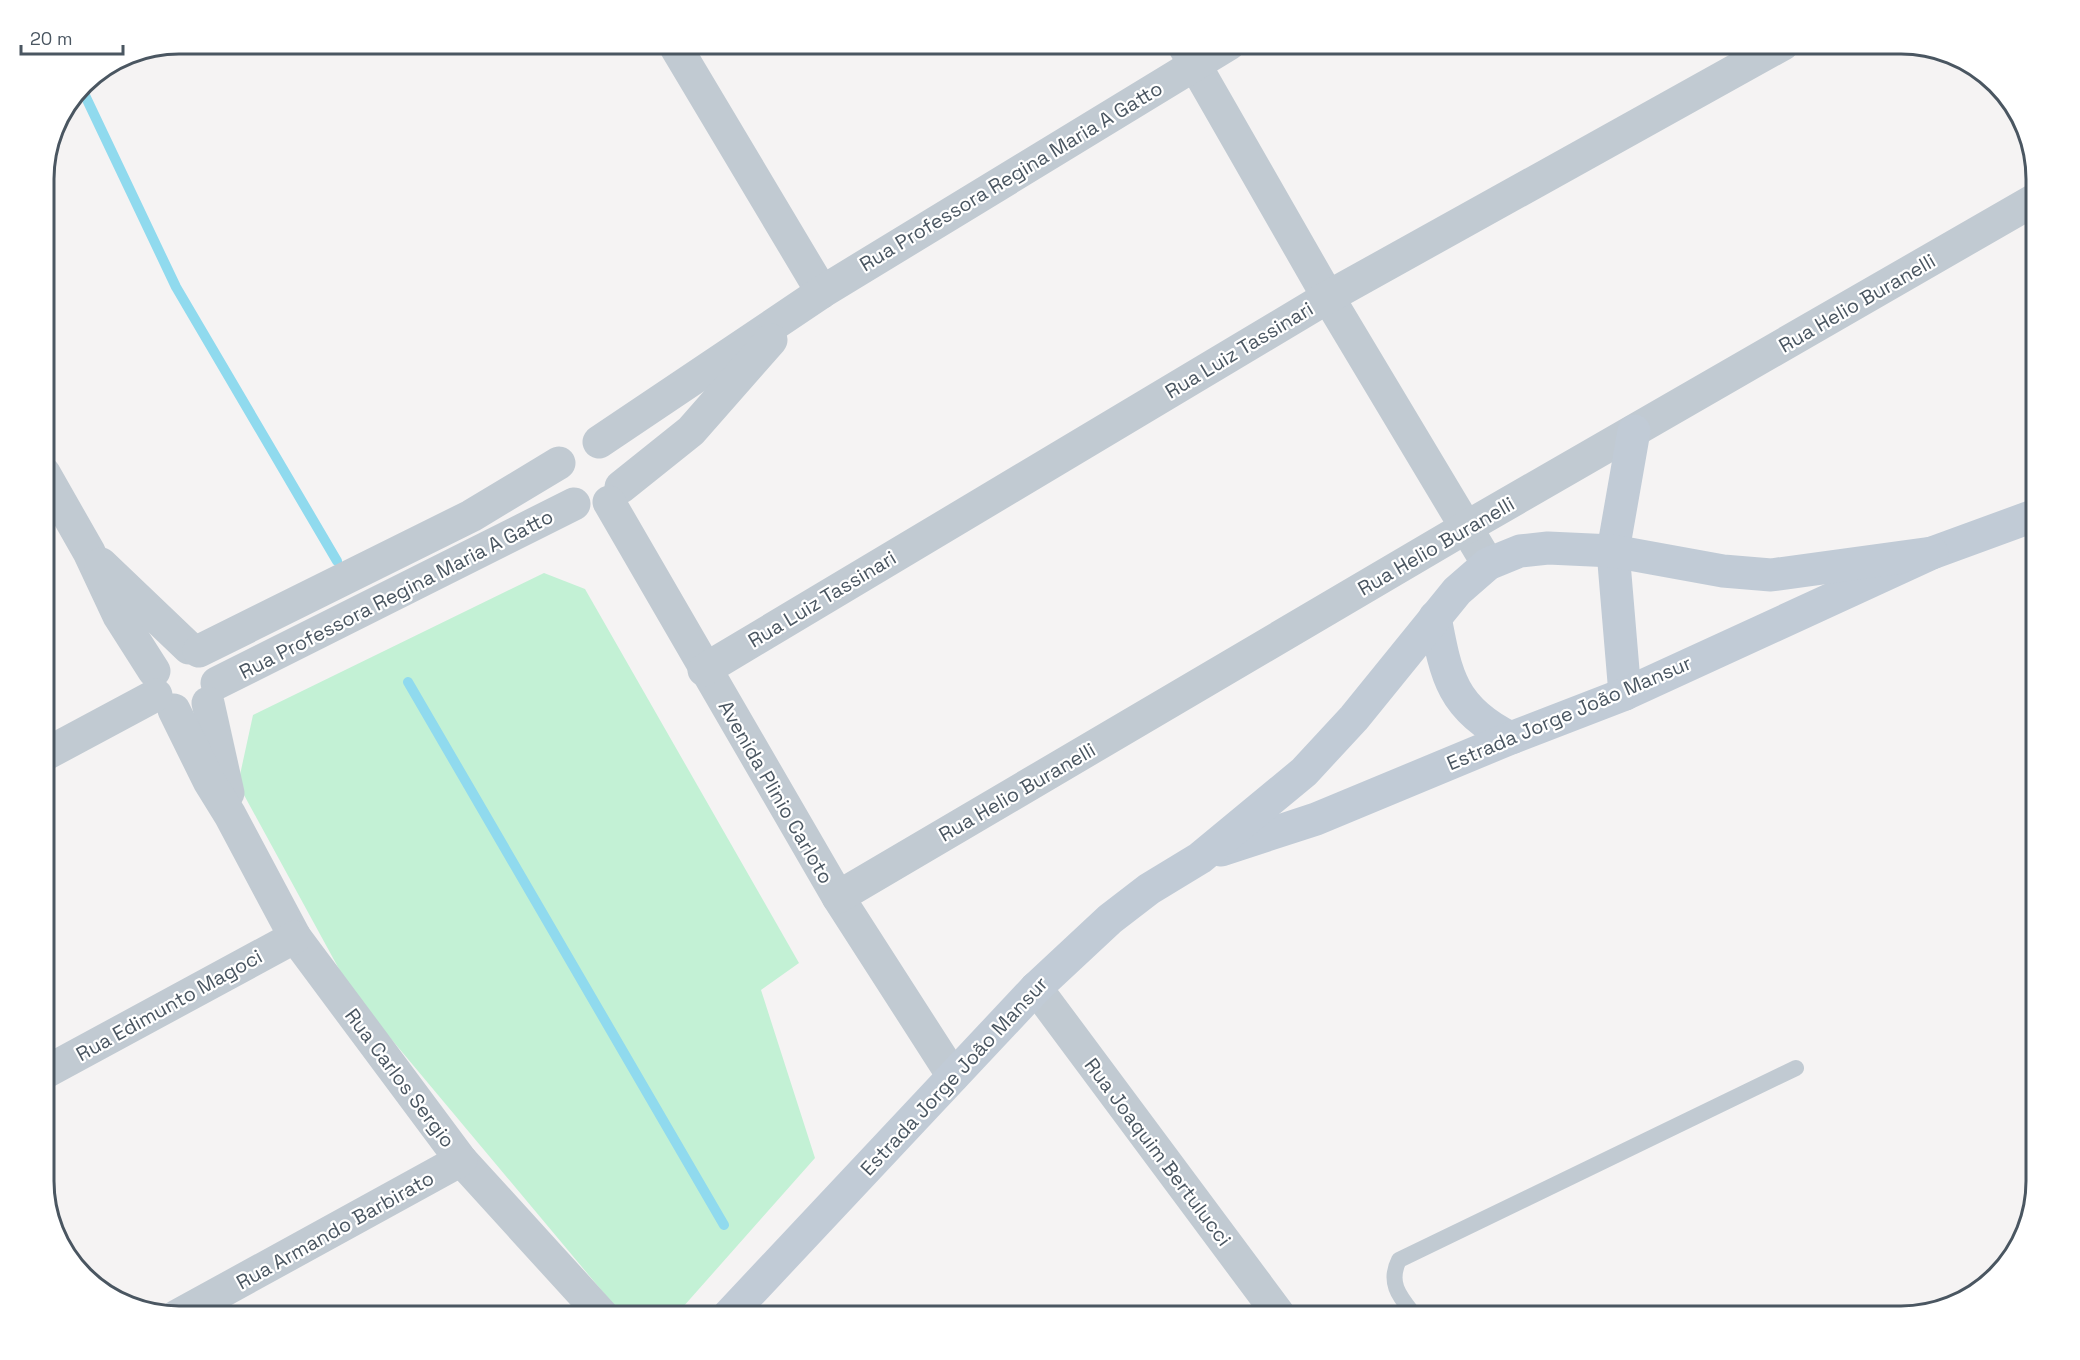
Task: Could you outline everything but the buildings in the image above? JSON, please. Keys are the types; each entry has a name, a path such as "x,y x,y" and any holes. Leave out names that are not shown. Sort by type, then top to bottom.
{"street":[{"path":"680,54 822,292"},
{"path":"1189,54 1328,297 1488,564"},
{"name":"Rua Professora Regina Maria A Gatto","path":"599,442 822,292 1189,54"},
{"name":"Rua Luiz Tassinari","path":"704,670 1328,297 1765,54"},
{"name":"Rua Helio Buranelli","path":"838,897 1466,528 2026,205"},
{"name":"Rua Professora Regina Maria A Gatto","path":"615,495 691,431 722,399 795,312"},
{"path":"1625,694 1613,551 1634,431"},
{"path":"586,441 599,442 617,454 622,465 615,495 598,508 585,508 574,504 559,486 559,463 565,452 574,444 586,441"},
{"name":"Rua Professora Regina Maria A Gatto","path":"194,649 471,516 559,463"},
{"name":"Rua Carlos Sergio","path":"54,491 89,552 119,616 295,936 461,1161 593,1306"},
{"name":"Avenida Plinio Carloto","path":"615,495 704,670 838,897 953,1076"},
{"name":"Rua Professora Regina Maria A Gatto","path":"212,693 574,504"},
{"name":"Estrada Jorge João Mansur","path":"1200,858 1316,819 1511,738 1625,694 1932,553 2026,519"},
{"name":"Estrada Jorge João Mansur","path":"738,1306 1036,988 1110,919 1149,889 1200,858 1304,772 1354,717 1456,591 1488,564 1520,552 1548,548 1613,551 1723,571 1771,575 1932,553"},
{"name":"Rua Carlos Sergio","path":"89,552 194,649"},
{"path":"1435,617 1445,670 1458,695 1478,718 1511,738"},
{"path":"194,649 210,662 212,693 192,711 161,692 167,653 194,649"},
{"path":"54,750 161,692"},
{"name":"Rua Carlos Sergio","path":"212,693 230,815"},
{"name":"Rua Edimunto Magoci","path":"54,1068 295,936"},
{"name":"Rua Joaquim Bertulucci","path":"1036,988 1272,1306"},
{"name":"Rua Armando Barbirato","path":"195,1306 461,1161"}],"lane":[{"path":"1407,1306 1395,1289 1394,1272 1399,1260 1796,1068"}],"green space":[{"path":"544,573 585,589 799,963 761,990 815,1158 684,1306 615,1306 351,991 238,784 253,715"}],"waterway":[{"path":"86,96 176,287 337,561"},
{"path":"408,682 724,1225"}]}
